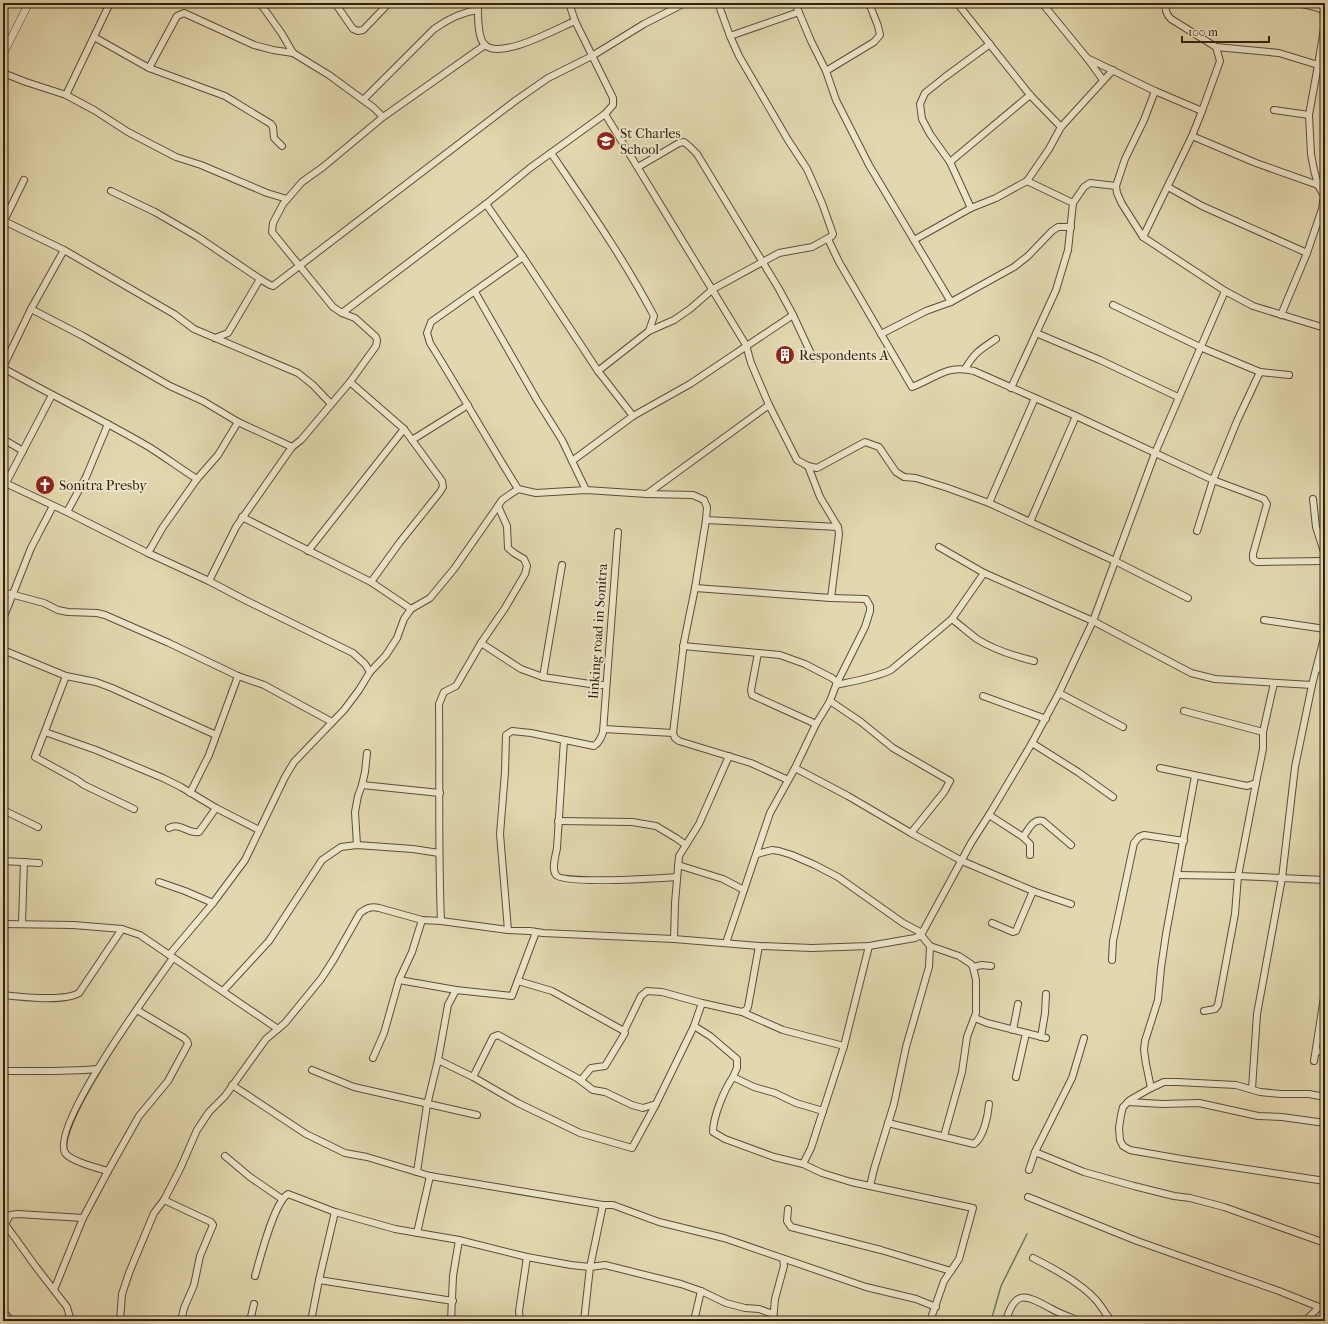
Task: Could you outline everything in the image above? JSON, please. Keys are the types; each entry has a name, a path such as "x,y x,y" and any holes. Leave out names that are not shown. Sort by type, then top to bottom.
{"street":[{"path":"3,54 29,3"},
{"path":"66,95 110,3"},
{"path":"260,3 282,34 293,53"},
{"path":"336,3 353,29 358,31 362,30 389,3"},
{"path":"342,313 486,204 530,168 605,114 613,105 614,98 575,21 569,3"},
{"path":"110,191 155,212 198,237 260,279 273,286 515,101 548,78 592,56 644,24 685,3"},
{"path":"598,371 650,331 674,320 690,309 713,289 779,253 812,247 828,239 833,234 822,203 807,169 788,140 739,56 718,3"},
{"path":"796,3 811,41 826,71 836,100 869,165 931,271 951,302"},
{"path":"826,71 874,42 880,35 869,3"},
{"path":"957,3 1030,95 1061,127"},
{"path":"1042,3 1103,80"},
{"path":"1166,3 1167,14 1171,19 1216,47 1279,53 1318,65"},
{"path":"1298,3 1319,8 1324,12 1325,16"},
{"path":"363,100 434,29 447,20 478,6 481,38 485,45 491,48 501,49 517,46 575,21"},
{"path":"730,36 799,12"},
{"path":"149,68 177,16 184,13 254,45 293,53 329,75 374,108 383,117"},
{"path":"1281,315 1308,253 1322,209 1324,196 1318,185 1311,154 1309,115 1325,23"},
{"path":"94,37 149,68 224,96 272,125 274,138 282,146"},
{"path":"971,208 950,162 930,134 922,118 920,104 925,93 990,44"},
{"path":"209,581 242,517 292,446 301,440 350,382 376,346 377,341 376,337 355,318 342,313 333,307 272,232 273,223 287,199 302,182 383,117 485,45"},
{"path":"1143,237 1192,136 1202,111 1220,61 1216,47"},
{"path":"1087,58 1155,91 1202,111"},
{"path":"914,240 971,208 996,198 1027,181 1049,149 1061,127 1113,70"},
{"path":"3,73 66,95 94,110 128,132 176,157 201,165 287,199"},
{"path":"1155,91 1144,120 1125,159 1116,186 1117,193 1122,204 1143,237 1225,291 1253,306 1325,328"},
{"path":"950,162 1030,95"},
{"path":"1274,110 1309,115"},
{"path":"605,114 746,345 751,363 769,405 797,460 808,466 817,468 865,442 878,447 896,472 904,477 916,478 948,488 989,504 1115,561 1188,598"},
{"path":"1192,136 1256,163 1318,185"},
{"path":"638,167 679,143 684,142 697,154 793,315 813,358"},
{"path":"551,153 640,288 654,316 650,331"},
{"path":"24,180 4,222 64,250 174,314 194,329 298,373 313,385 331,404"},
{"path":"1027,181 1073,202"},
{"path":"1011,388 1056,290 1068,250 1073,202 1084,187 1090,183 1116,186"},
{"path":"1168,187 1202,206 1308,253"},
{"path":"486,204 523,256 598,371 633,416"},
{"path":"881,334 926,311 951,302 1014,267 1028,256 1052,231 1058,227 1071,227"},
{"path":"828,239 839,262 912,387 928,381 946,370 966,369 974,371 1076,416 1213,480 1264,499 1267,504 1253,554 1253,559 1257,562 1325,561"},
{"path":"64,250 3,367 150,448 197,479"},
{"path":"523,256 475,292 431,322 427,333 430,343 468,405 488,442 518,489 536,493 586,490 693,495 704,500 707,507 706,520 695,588 683,646 673,733 675,738 679,741 751,763 788,780"},
{"path":"215,338 228,333 260,279"},
{"path":"120,1321 122,1294 129,1273 154,1213 164,1200 180,1169 197,1130 209,1112 225,1096 232,1084 266,1039 285,1023 321,979 360,913 366,908 379,908 422,920 441,921 508,930 674,939 760,946 812,948 870,946 915,938 921,934 971,843 1032,743 1059,693 1093,621 1155,453 1225,291"},
{"path":"475,292 536,400 562,440 586,490"},
{"path":"1113,305 1200,347 1260,372 1289,375"},
{"path":"32,310 83,336 170,386 203,401 238,422 292,446"},
{"path":"572,461 633,416 690,384 746,345 793,315"},
{"path":"228,333 231,338 232,345"},
{"path":"1036,333 1100,360 1178,397"},
{"path":"966,369 973,356 979,350 996,339"},
{"path":"1197,531 1213,480 1237,421 1260,372"},
{"path":"350,382 404,429 439,475 443,487 371,582"},
{"path":"52,395 23,451 4,483 209,581 352,653 365,664 370,672"},
{"path":"989,504 1035,398"},
{"path":"412,440 468,405"},
{"path":"647,494 769,405"},
{"path":"1030,522 1076,416"},
{"path":"148,553 163,527 197,479 218,455 238,422"},
{"path":"67,512 86,477 108,424"},
{"path":"308,551 404,429"},
{"path":"3,439 23,451"},
{"path":"808,466 820,497 838,527 839,534 830,598"},
{"path":"108,1171 83,1164 66,1154 63,1146 64,1136 97,1069 171,956 245,860 294,762 332,722 359,690 370,672 386,655 397,638 404,619 411,609 430,598 454,569 502,500 518,489"},
{"path":"1313,499 1316,527 1325,555"},
{"path":"3,619 31,548 54,506"},
{"path":"441,921 439,853 439,704 444,692 456,686 505,608 525,574 527,566 524,559 508,548 507,526 498,506"},
{"path":"242,517 371,582 411,609"},
{"path":"706,520 838,527"},
{"name":"linking road in Sonitra","path":"603,732 618,532"},
{"path":"939,547 984,573 1093,621 1191,673 1215,679 1312,685"},
{"path":"543,677 562,565"},
{"path":"837,684 866,679 891,670 952,619 984,573"},
{"path":"695,588 830,598 866,599 870,606 870,611 865,626 830,701 816,724 795,768 770,813 726,943"},
{"path":"3,592 44,603 58,610 68,612 98,612 169,643 238,676 264,686 332,722"},
{"path":"952,619 978,639 1018,657 1034,661"},
{"path":"1264,620 1325,629"},
{"path":"1252,1089 1257,1014 1282,878 1295,767 1312,685 1325,634"},
{"path":"482,643 521,669 543,677 591,684 606,684"},
{"path":"683,646 780,655 793,659 832,678 837,684"},
{"path":"3,650 66,676 89,680 112,688 216,735"},
{"path":"758,653 751,690 752,695 816,724"},
{"path":"1316,669 1325,668"},
{"path":"66,676 35,757 84,785 134,810"},
{"path":"190,793 209,755 238,676"},
{"path":"1204,1010 1215,1009 1218,1005 1235,914 1238,876 1263,749 1263,732 1274,683"},
{"path":"1059,693 1122,727"},
{"path":"983,696 1046,719"},
{"path":"830,701 861,722 893,748 950,781 944,792 911,833"},
{"path":"1184,712 1263,732"},
{"path":"508,930 500,834 505,772 506,735 512,731 531,733 594,746 601,739 604,728 673,733"},
{"path":"45,732 163,778 259,830"},
{"path":"564,740 554,872 556,876 578,881 677,877"},
{"path":"1032,743 1078,772 1113,797"},
{"path":"357,845 355,812 362,785 367,753"},
{"path":"674,939 679,856 699,824 729,756"},
{"path":"795,768 848,796 962,861 1033,891 1071,904"},
{"path":"1160,768 1247,786 1256,783"},
{"path":"1150,1088 1144,1050 1145,1041 1158,1000 1166,934 1195,776"},
{"path":"362,785 440,793"},
{"path":"169,828 177,826 195,833 199,832 216,808"},
{"path":"3,810 38,827"},
{"path":"989,815 1023,837 1030,844 1030,855"},
{"path":"1023,837 1034,821 1038,820 1043,821 1071,845"},
{"path":"558,821 632,822 656,826 686,845"},
{"path":"1112,960 1113,941 1134,843 1138,837 1144,835 1184,841"},
{"path":"223,991 269,941 322,860 341,847 357,845 413,849 439,853"},
{"path":"757,854 772,850 779,851 815,865 838,877 921,934 930,946 959,956 973,967 977,995 975,1018 970,1026 967,1037 962,1072 944,1136"},
{"path":"3,861 39,863"},
{"path":"22,924 24,862"},
{"path":"678,865 723,879 744,890"},
{"path":"1177,875 1325,880"},
{"path":"158,882 185,891 213,903"},
{"path":"992,923 1013,932 1016,931 1033,891"},
{"path":"373,1058 384,1033 400,980 412,952 422,920"},
{"path":"3,924 73,925 122,929 140,935 278,1029"},
{"path":"3,995 26,998 66,998 74,996 79,993 122,929"},
{"path":"400,980 456,990 512,996 536,932"},
{"path":"742,1012 748,1007 760,946"},
{"path":"803,1164 811,1148 844,1046 870,946"},
{"path":"870,1186 894,1104 906,1046 929,967 930,946"},
{"path":"973,967 982,965 991,966"},
{"path":"518,981 552,991 624,1031"},
{"path":"416,1172 427,1105 438,1060 448,1005 456,990"},
{"path":"581,1080 591,1068 605,1066 625,1033 624,1031 641,996 647,991 662,992 702,1004 742,1012 783,1030 844,1046"},
{"path":"1314,1061 1325,991"},
{"path":"975,1018 987,1023 1043,1038 1046,994"},
{"path":"438,1060 473,1077 518,1103 580,1133 632,1148 656,1104 694,1026 702,1004"},
{"path":"1013,1030 1018,1004"},
{"path":"54,1290 83,1218 108,1171 139,1116 174,1072 188,1044 184,1038 137,1010"},
{"path":"694,1026 710,1036 737,1059 737,1068 721,1102 712,1132 725,1139 774,1157 803,1164 837,1178 973,1208 959,1259 944,1281 930,1321"},
{"path":"1016,1076 1026,1033"},
{"path":"473,1077 493,1037 498,1036 581,1080 592,1090 604,1092 632,1105 643,1108 656,1104"},
{"path":"1029,1170 1035,1152 1072,1078 1084,1038"},
{"path":"1316,1051 1325,1052"},
{"path":"3,1076 3,1072 36,1070 77,1071 97,1069"},
{"path":"312,1070 354,1087 427,1105 477,1115"},
{"path":"733,1077 754,1087 775,1093 796,1103 823,1111"},
{"path":"1325,1097 1309,1094 1278,1094 1260,1092 1236,1085 1164,1082 1150,1088 1128,1102 1123,1107 1119,1128 1120,1140 1123,1146 1130,1150 1181,1160 1325,1181"},
{"path":"232,1084 306,1134 345,1153 367,1157 430,1176 603,1205 613,1205 659,1222 724,1238 866,1287 916,1299 936,1306"},
{"path":"1128,1102 1162,1104 1199,1103 1258,1116 1282,1117 1325,1123"},
{"path":"888,1123 974,1144 987,1118 989,1104"},
{"path":"3,1116 3,1130"},
{"path":"1035,1152 1102,1178 1224,1207 1325,1243"},
{"path":"225,1156 250,1177 282,1199"},
{"path":"417,1233 430,1176"},
{"path":"255,1276 269,1228 282,1199 288,1194 335,1212 395,1229 459,1240 527,1257 590,1267 605,1265 680,1284 701,1291 726,1303 745,1308 759,1309 774,1319"},
{"path":"1028,1198 1137,1241 1322,1307"},
{"path":"164,1200 211,1222 213,1225 200,1256 194,1285 184,1308 181,1321"},
{"path":"584,1321 590,1267 603,1205"},
{"path":"788,1209 787,1220 791,1227 881,1250 951,1271"},
{"path":"311,1321 335,1212"},
{"path":"71,1321 67,1306 13,1237 5,1224 10,1215 18,1214 83,1218"},
{"path":"451,1321 453,1276 459,1240"},
{"path":"520,1321 519,1311 527,1257"},
{"path":"1034,1258 1088,1292 1097,1301 1111,1321"},
{"path":"774,1319 775,1299 784,1266 783,1259"},
{"path":"319,1280 453,1301"},
{"path":"694,1321 701,1291"},
{"path":"1006,1321 1013,1304 1021,1298 1029,1297 1060,1313 1080,1321"},
{"path":"250,1321 254,1304"},
{"path":"1305,1321 1322,1307"},
{"path":"3,1310 11,1321"}],"waterway":[{"path":"990,1321 1001,1286 1027,1234"}],"place":[{"name":"St Charles School","path":"606,141"},
{"name":"Respondents A","path":"785,355"},
{"name":"Sonitra Presby","path":"45,485"}]}
